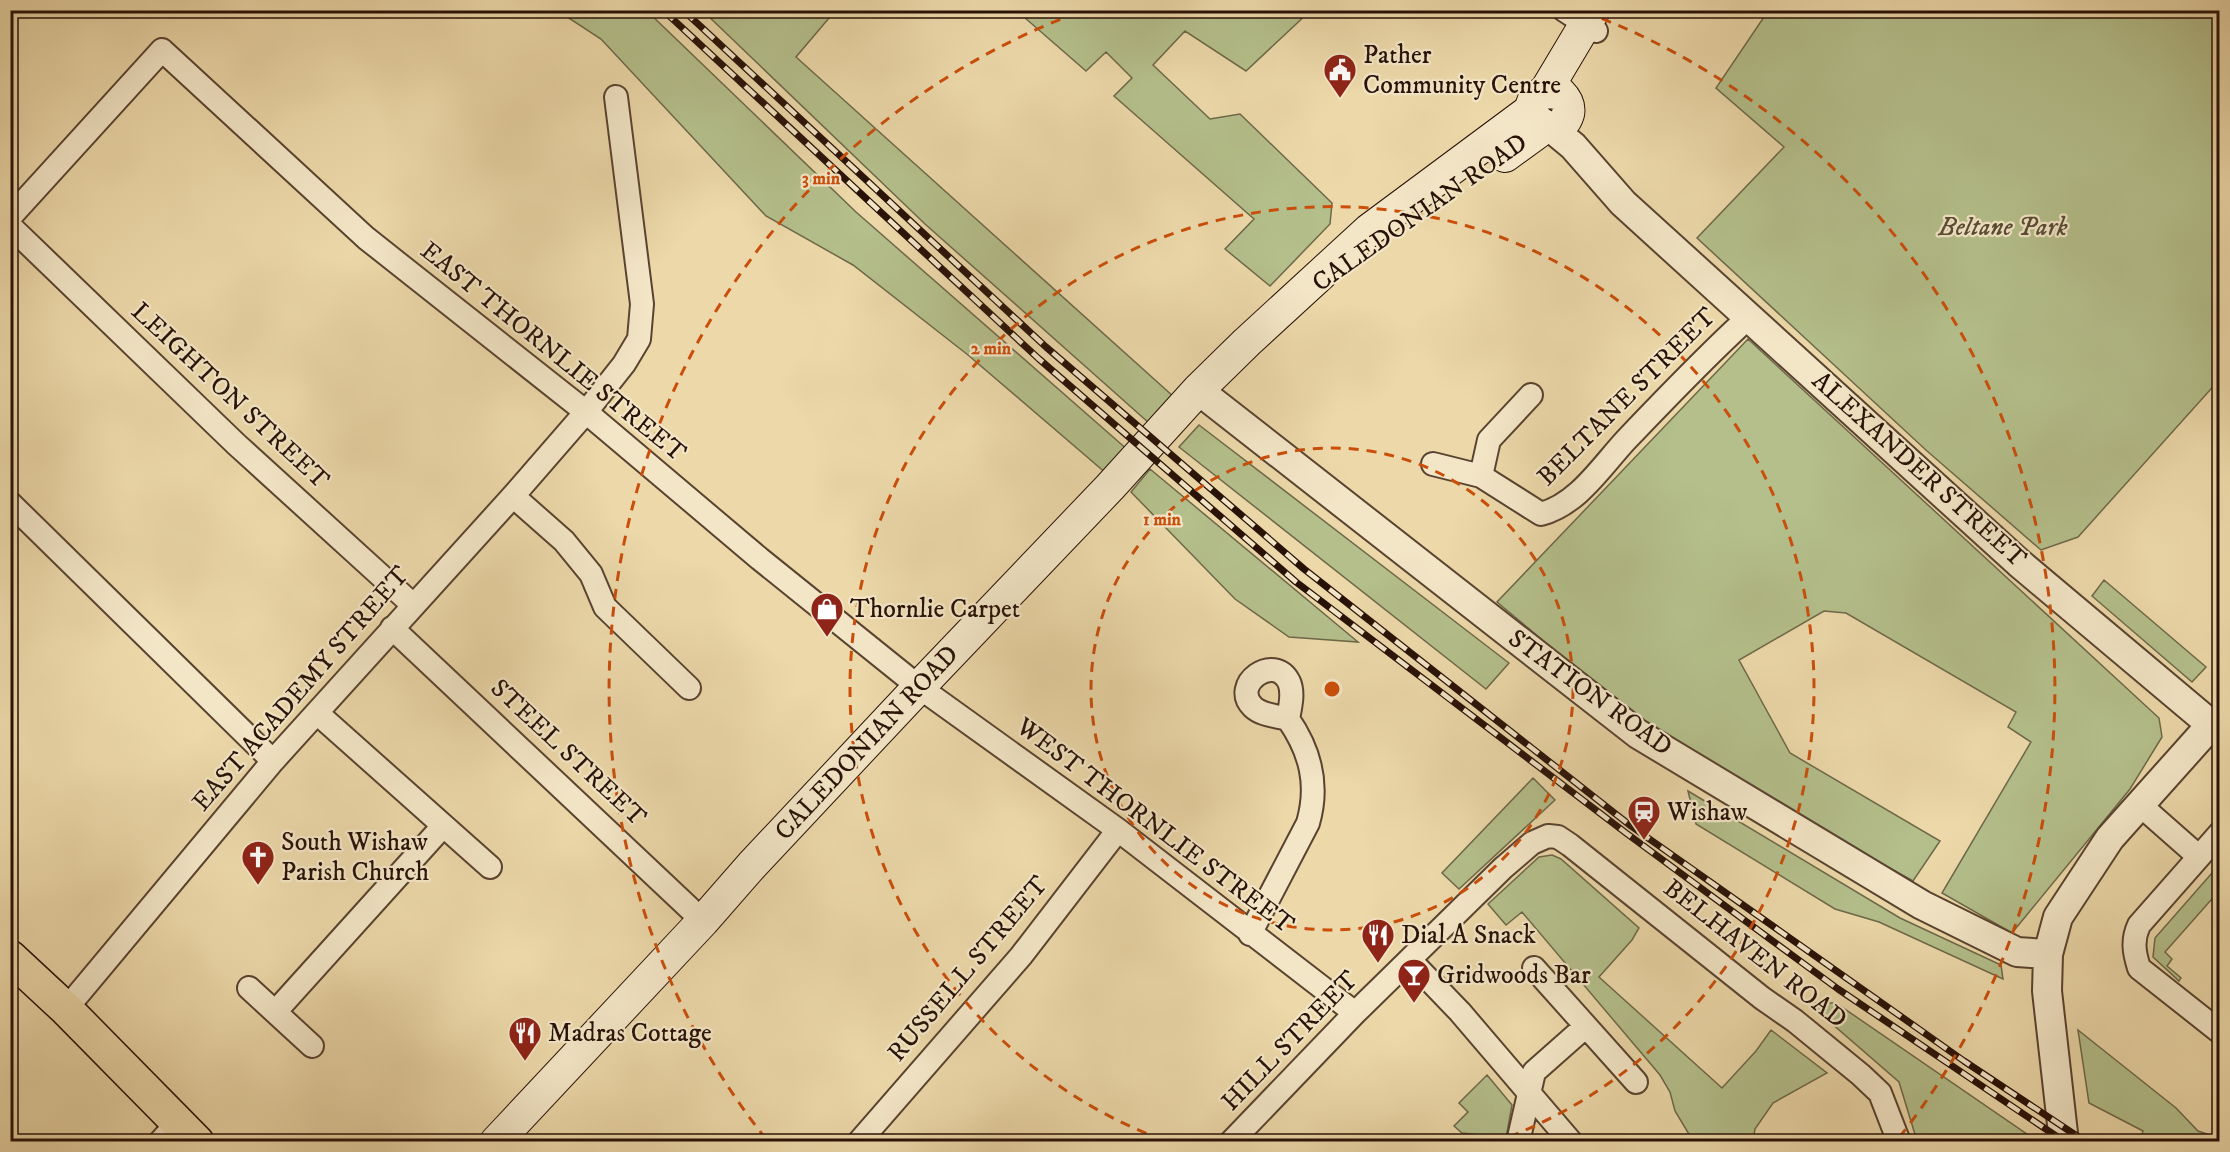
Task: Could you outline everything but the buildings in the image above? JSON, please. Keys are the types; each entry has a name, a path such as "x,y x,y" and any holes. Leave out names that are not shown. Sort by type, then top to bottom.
{"main road":[{"name":"CALEDONIAN ROAD","path":"496,1142 919,687 1110,487 1198,390 1247,342 1294,300 1371,250 1551,110 1590,17"},
{"path":"10,957 66,1009 178,1135"}],"street":[{"name":"EAST THORNLIE STREET","path":"10,217 162,50 366,238 586,412 760,559 919,687"},
{"name":"EAST ACADEMY STREET","path":"66,1009 273,761 513,496 586,412 624,364 639,339 642,304 616,97"},
{"name":"ALEXANDER STREET","path":"1551,110 1623,202 2019,563 2215,728"},
{"name":"LEIGHTON STREET","path":"10,226 236,444 413,605"},
{"name":"BELTANE STREET","path":"1433,465 1481,476 1541,514 1556,510 1569,502 1626,440 1750,316"},
{"name":"STATION ROAD","path":"1198,390 1638,734 1922,905 2017,952 2048,954"},
{"path":"1481,476 1489,440 1531,395"},
{"path":"513,496 564,541 591,574 605,607 689,688"},
{"path":"10,503 273,761"},
{"name":"STEEL STREET","path":"392,628 703,921"},
{"name":"WEST THORNLIE STREET","path":"919,687 1118,830 1250,934 1356,1013"},
{"path":"317,713 490,867"},
{"path":"1250,934 1308,823 1313,804 1314,780 1307,757 1288,719"},
{"path":"2064,1142 2047,991 2048,954 2058,917 2110,838 2139,804 2215,728"},
{"path":"2139,804 2198,856"},
{"path":"276,1011 443,826"},
{"name":"RUSSELL STREET","path":"859,1142 1021,956 1118,830"},
{"path":"2220,833 2139,925 2135,934 2134,952 2139,968 2220,1032"},
{"name":"HILL STREET","path":"1231,1142 1356,1013 1503,868 1532,843 1548,837"},
{"name":"BELHAVEN ROAD","path":"1548,837 1558,837 1570,844 1762,999 1794,1021 1862,1075 1881,1093 1899,1142"},
{"path":"1410,960 1460,1012 1571,1142"},
{"path":"1534,968 1636,1082"},
{"path":"249,988 312,1046"},
{"path":"1518,1142 1533,1072 1586,1026"}],"green space":[{"path":"558,11 647,11 856,212 1129,451 1107,474 968,355 853,265 766,216 601,39"},
{"path":"703,11 835,11 796,57 1174,397 1149,423 925,224"},
{"path":"1017,11 1310,11 1246,71 1185,31 1153,65 1210,119 1240,114 1332,203 1330,224 1270,286 1225,249 1254,219 1114,96 1132,78 1106,52 1086,71"},
{"name":"Beltane Park","path":"1768,11 2219,11 2219,380 2078,537 2041,550 1927,451 1697,238 1784,147 1716,88"},
{"path":"1748,339 2159,718 2162,737 2130,789 2012,933 1942,893 2031,742 2008,727 2016,712 1846,613 1824,611 1739,660 1790,753 1940,841 1913,881 1765,799 1645,726 1497,602"},
{"path":"1199,425 1509,663 1486,689 1179,447"},
{"path":"1150,469 1358,642 1289,637 1235,599 1131,492"},
{"path":"2104,580 2206,667 2192,682 2092,596"},
{"path":"1533,778 1555,800 1459,889 1442,873"},
{"path":"1688,791 1900,918 2001,965 2003,979 1879,922 1835,909 1696,824"},
{"path":"1552,855 1561,859 1639,928 1632,940 1599,977 1722,1088 1756,1051 1771,1030 1827,1073 1773,1103 1755,1129 1753,1141 1693,1141 1675,1111 1670,1092 1660,1075 1522,912 1506,925 1488,904 1539,857"},
{"path":"2219,865 2219,891 2165,952 2172,959 2167,966 2181,978 2179,981 2153,957 2155,938"},
{"path":"1808,1003 1836,1003 2037,1141 1917,1141 1899,1082"},
{"path":"2078,1030 2176,1108 2198,1131 2219,1138 2219,1141 2140,1141 2143,1131 2089,1103"},
{"path":"1487,1075 1512,1105 1506,1138 1462,1133 1454,1126 1468,1112 1459,1103"}],"railway":[{"path":"663,10 1039,359 1296,582 1626,833 1838,989 2065,1142"},
{"path":"683,10 1046,347 1304,569 1631,826 1964,1061 2086,1142"}],"place":[{"name":"Pather Community Centre","path":"1340,99"},
{"name":"Thornlie Carpet","path":"827,638"},
{"name":"Wishaw","path":"1644,841"},
{"name":"South Wishaw Parish Church","path":"258,886"},
{"name":"Dial A Snack","path":"1378,964"},
{"name":"Gridwoods Bar","path":"1414,1004"},
{"name":"Madras Cottage","path":"525,1062"}]}
